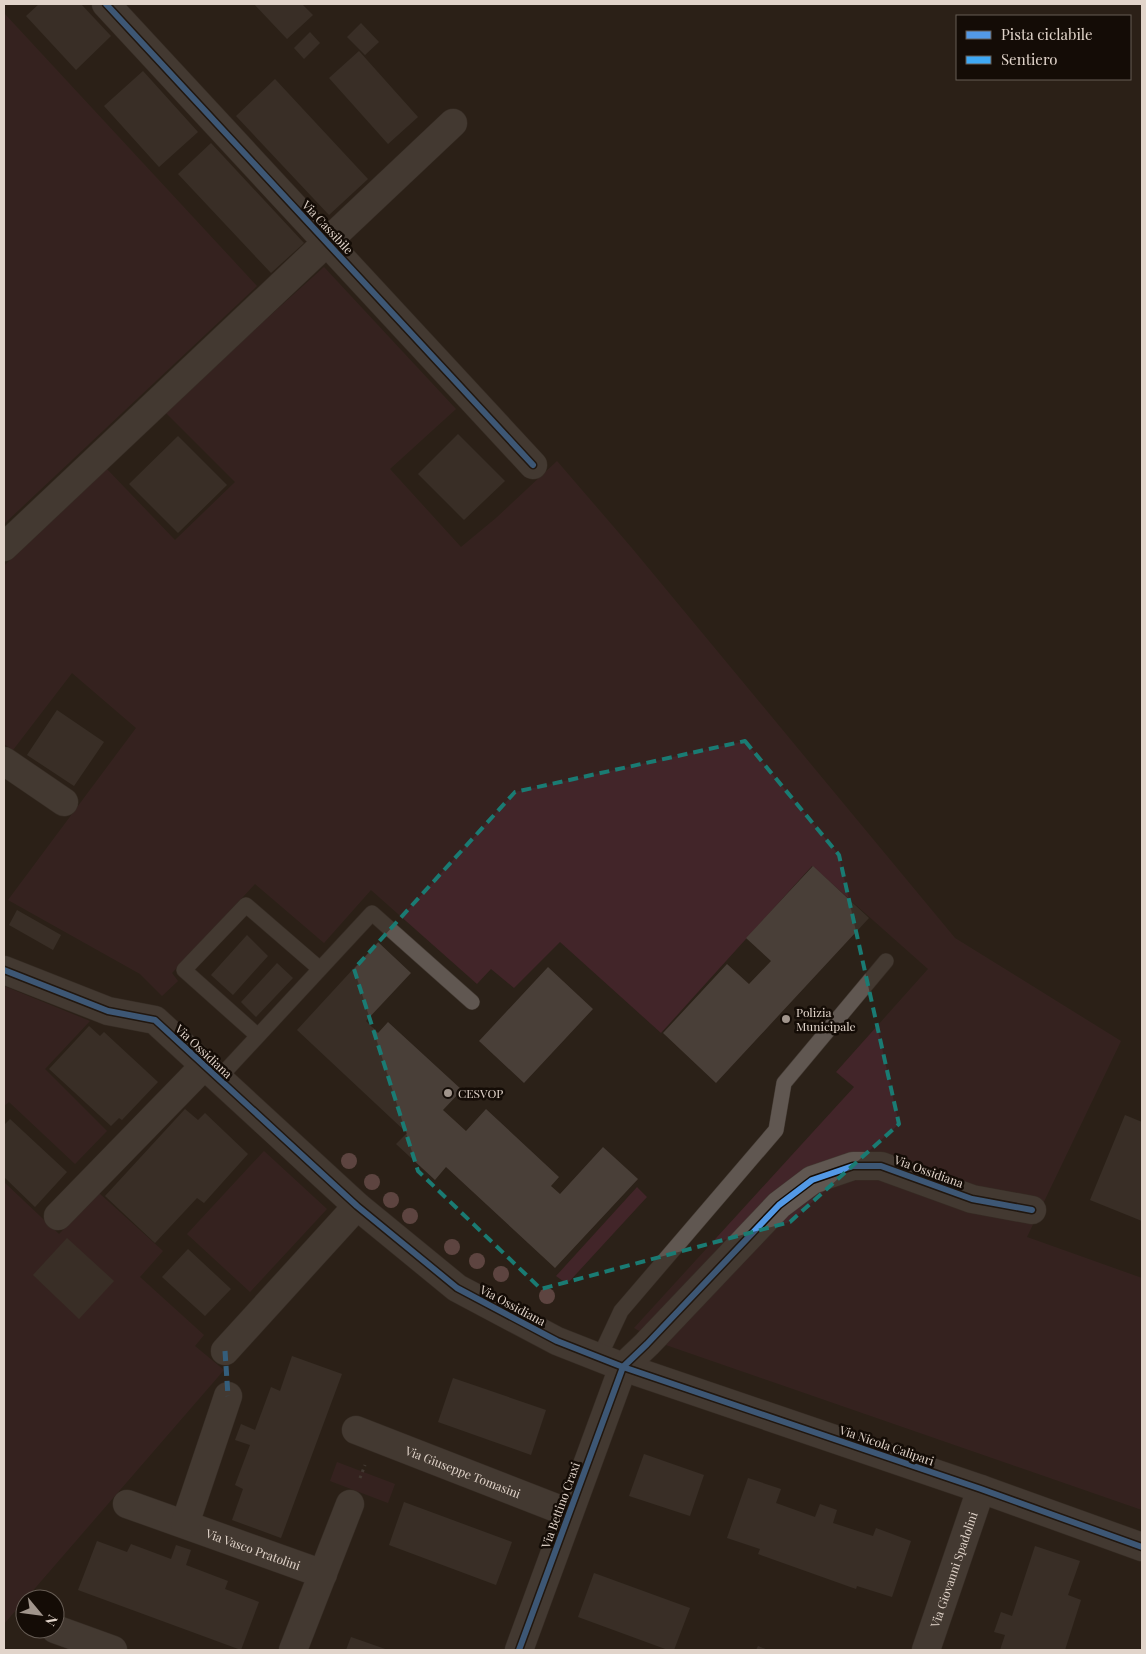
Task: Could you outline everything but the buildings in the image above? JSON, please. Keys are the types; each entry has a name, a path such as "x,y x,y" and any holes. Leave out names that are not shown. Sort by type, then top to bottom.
{"street":[{"name":"Via Cassibile","path":"106,4 533,465"},
{"name":"Via Cassibile","path":"4,547 453,122"},
{"path":"4,761 64,802"},
{"name":"Via Ossidiana","path":"4,970 108,1012 154,1020 357,1206 457,1288 557,1341 611,1362 647,1344 779,1206 812,1180 853,1166 882,1166 972,1199 1032,1210"},
{"path":"58,1216 211,1073"},
{"path":"225,1351 357,1206"},
{"name":"Via Nicola Calipari","path":"611,1362 981,1489 1142,1547"},
{"name":"Via Bettino Craxi","path":"518,1650 569,1513 611,1362"},
{"path":"185,1524 228,1396"},
{"name":"Via Giuseppe Tomasini","path":"366,1434 569,1513"},
{"name":"Via Giovanni Spadolini","path":"926,1650 981,1489"},
{"name":"Via Vasco Pratolini","path":"127,1504 323,1574"},
{"path":"293,1650 350,1504"},
{"path":"65,1633 113,1650"}],"lane":[{"path":"258,1036 184,970 246,905 320,969"},
{"name":"Via Ossidiana","path":"211,1073 258,1036 372,913 472,1002"},
{"path":"611,1362 621,1311 776,1130 784,1083 886,961"}],"path":[{"path":"350,1504 366,1434"}],"highlighted area":[{"path":"745,741 839,855 899,1124 790,1222 541,1289 418,1171 354,969 515,792"}],"shaded area":[{"path":"4,13 257,286 4,524"},
{"path":"324,267 456,409 390,469 461,547 496,518 557,461 631,547 955,938 1121,1041 1027,1237 1142,1278 1142,1510 663,1344 634,1328 854,1087 836,1072 928,969 812,866 661,1033 560,942 514,988 491,969 477,984 371,890 324,943 255,884 172,973 178,981 162,996 140,974 8,900 136,728 72,673 13,750 4,744 4,566 104,466 175,540 235,482 164,411"},
{"path":"4,986 90,1021 45,1069 107,1131 75,1164 9,1102 4,1106"},
{"path":"264,1151 327,1209 250,1292 187,1234"},
{"path":"4,1182 59,1234 99,1193 163,1251 140,1277 204,1335 195,1346 224,1370 34,1589 15,1589 15,1611 4,1624"},
{"path":"637,1187 647,1197 567,1284 556,1276"},
{"path":"337,1462 395,1484 388,1503 330,1481"}],"marked path":[{"path":"225,1351 228,1396"}],"cycle path":[{"path":"106,4 533,465"},
{"path":"4,970 108,1011 155,1020 357,1206 457,1288 557,1341 623,1367 981,1489 1142,1547"},
{"path":"519,1650 623,1367 779,1205 812,1180 853,1166 881,1166 972,1199 1032,1210"}],"place":[{"name":"Polizia Municipale","path":"786,1019"},
{"name":"CESVOP","path":"448,1093"}]}
